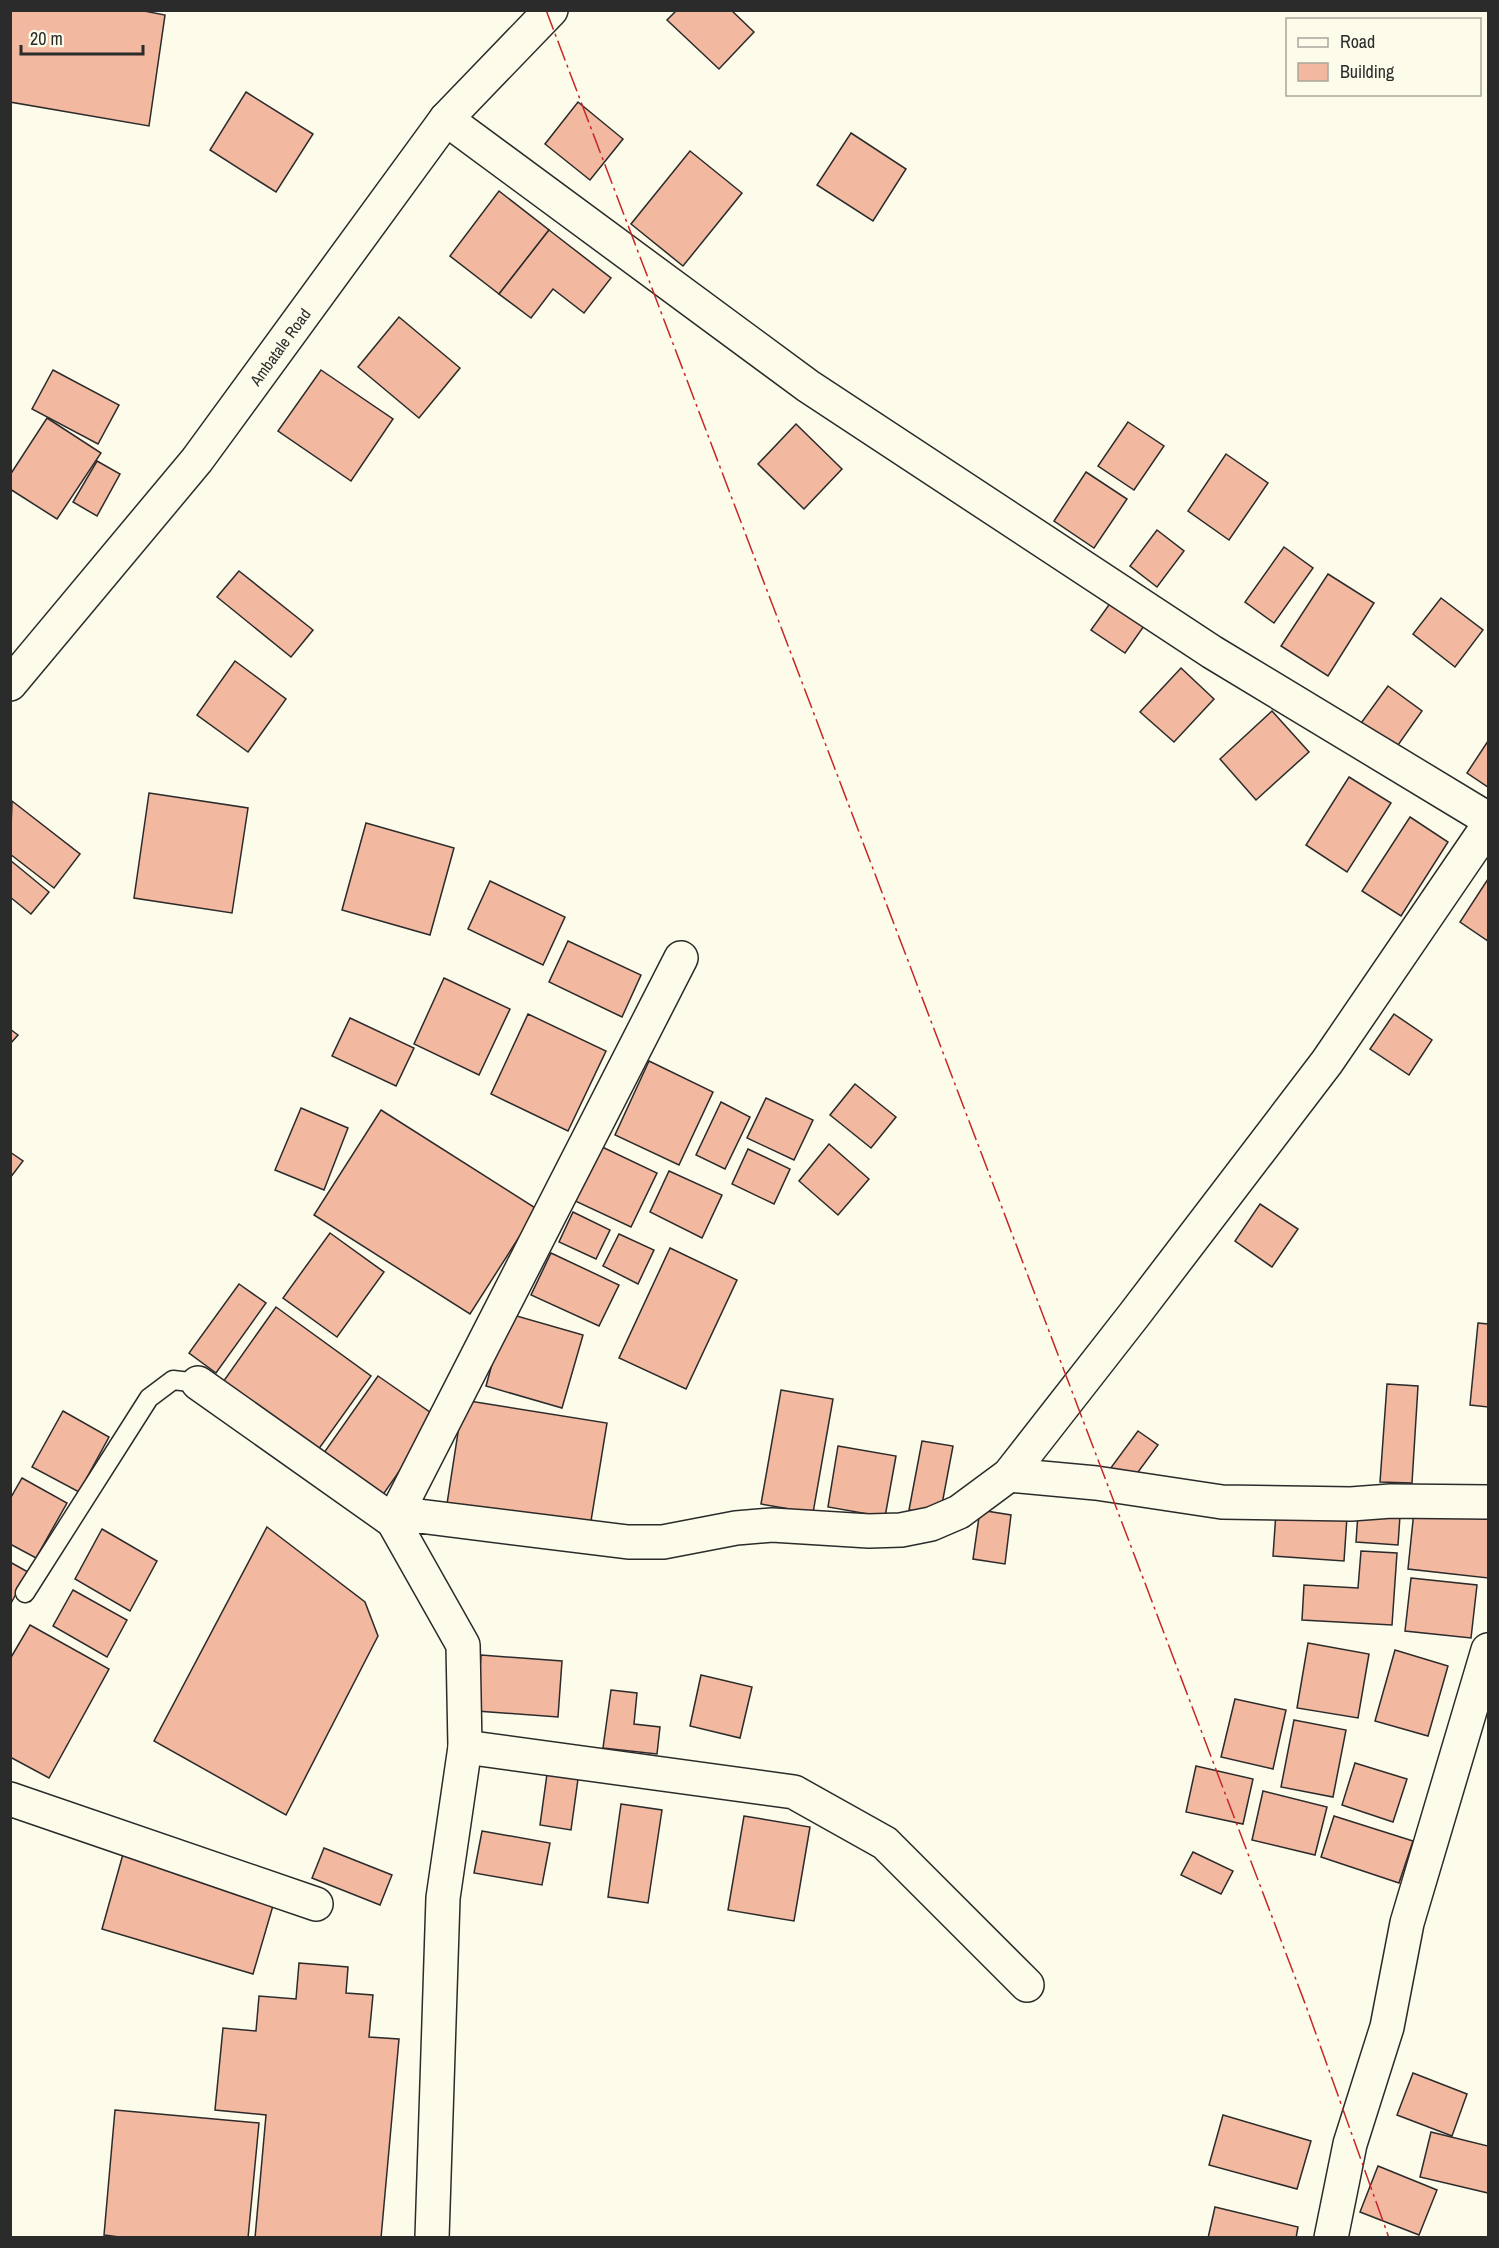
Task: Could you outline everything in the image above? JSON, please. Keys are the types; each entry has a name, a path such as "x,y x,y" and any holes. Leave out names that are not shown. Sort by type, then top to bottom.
{"street":[{"name":"Ambatale Road","path":"10,684 197,460 446,119 550,10"},
{"path":"446,119 808,386 1212,652 1488,819"},
{"path":"393,1521 419,1516 628,1542 663,1542 736,1528 772,1526 869,1531 901,1530 931,1524 959,1512 1009,1474 1327,1062 1488,826"},
{"path":"393,1521 681,958"},
{"path":"198,1383 393,1521 463,1645 465,1747 443,1898 432,2238"},
{"path":"1009,1474 1096,1483 1222,1502 1351,1504 1391,1500 1488,1502"},
{"path":"1331,2238 1350,2144 1387,2027 1407,1923 1488,1650"},
{"path":"465,1747 794,1792 885,1843 1027,1985"},
{"path":"10,1799 316,1904"}],"lane":[{"path":"25,1593 149,1398 173,1380 198,1383"}],"building":[{"path":"10,10 139,10 165,15 149,126 10,102"},
{"path":"677,10 731,10 754,32 719,69 667,20"},
{"path":"246,92 313,134 276,192 210,150"},
{"path":"578,102 623,139 590,180 545,144"},
{"path":"851,133 906,169 873,221 817,185"},
{"path":"690,151 742,193 683,266 631,224"},
{"path":"499,191 549,230 499,294 450,256"},
{"path":"549,230 611,278 584,313 553,289 531,318 499,294"},
{"path":"399,317 460,368 419,418 358,367"},
{"path":"53,370 119,405 98,444 32,409"},
{"path":"321,370 393,419 351,481 278,431"},
{"path":"47,418 101,453 57,519 10,489 10,475"},
{"path":"1128,422 1164,446 1134,490 1098,466"},
{"path":"796,424 842,469 804,509 758,464"},
{"path":"1226,454 1268,483 1229,540 1188,511"},
{"path":"97,461 120,474 97,516 73,502"},
{"path":"1086,472 1127,499 1094,548 1054,521"},
{"path":"1157,530 1184,551 1157,587 1130,566"},
{"path":"1284,547 1313,568 1274,623 1245,602"},
{"path":"239,571 313,630 291,657 217,597"},
{"path":"1328,574 1374,603 1328,676 1281,646"},
{"path":"1441,598 1483,630 1455,667 1413,634"},
{"path":"1111,602 1144,626 1125,653 1091,630"},
{"path":"235,661 286,699 248,752 197,715"},
{"path":"1181,668 1214,699 1174,742 1140,712"},
{"path":"1388,686 1422,711 1391,755 1356,730"},
{"path":"1272,711 1309,752 1256,800 1220,759"},
{"path":"1488,741 1488,787 1467,773"},
{"path":"1349,777 1391,803 1347,872 1306,845"},
{"path":"149,793 248,808 232,913 134,898"},
{"path":"12,801 80,854 54,888 10,854"},
{"path":"1410,817 1448,842 1401,916 1362,891"},
{"path":"366,823 454,848 430,935 342,910"},
{"path":"10,860 49,892 31,914 10,897"},
{"path":"1488,879 1488,941 1460,922"},
{"path":"490,881 565,917 543,965 468,929"},
{"path":"568,941 641,975 622,1017 549,982"},
{"path":"444,978 510,1009 479,1075 414,1044"},
{"path":"528,1014 606,1051 568,1131 491,1094"},
{"path":"1394,1014 1432,1040 1409,1075 1370,1049"},
{"path":"350,1018 414,1048 396,1086 332,1056"},
{"path":"10,1029 18,1035 10,1044"},
{"path":"649,1061 713,1092 679,1165 615,1135"},
{"path":"855,1084 896,1117 871,1148 830,1115"},
{"path":"766,1098 813,1120 794,1160 747,1138"},
{"path":"721,1102 750,1117 725,1169 696,1155"},
{"path":"301,1108 348,1128 324,1190 275,1170"},
{"path":"381,1110 537,1209 470,1314 314,1215"},
{"path":"829,1144 869,1179 838,1215 799,1181"},
{"path":"598,1145 657,1173 631,1227 573,1200"},
{"path":"748,1149 790,1169 774,1204 732,1184"},
{"path":"10,1152 23,1161 10,1178"},
{"path":"669,1171 722,1195 702,1238 650,1212"},
{"path":"1260,1204 1298,1229 1272,1267 1235,1241"},
{"path":"573,1212 610,1230 596,1259 559,1242"},
{"path":"330,1233 384,1272 337,1337 283,1298"},
{"path":"619,1234 654,1250 638,1284 603,1266"},
{"path":"670,1248 737,1280 686,1389 619,1358"},
{"path":"551,1253 619,1285 599,1326 531,1295"},
{"path":"239,1284 266,1303 216,1373 189,1353"},
{"path":"276,1307 371,1376 318,1450 223,1382"},
{"path":"506,1313 583,1335 562,1408 486,1386"},
{"path":"1478,1323 1488,1324 1488,1407 1470,1405"},
{"path":"378,1376 437,1417 380,1499 321,1457"},
{"path":"1387,1384 1418,1386 1412,1483 1380,1482"},
{"path":"781,1390 833,1399 813,1513 761,1504"},
{"path":"463,1400 607,1423 590,1527 447,1504"},
{"path":"63,1411 109,1437 79,1492 32,1467"},
{"path":"1138,1431 1158,1445 1130,1483 1110,1469"},
{"path":"922,1441 953,1446 940,1515 909,1510"},
{"path":"838,1446 896,1456 885,1517 828,1507"},
{"path":"22,1478 67,1503 36,1558 10,1544 10,1499"},
{"path":"980,1510 1011,1515 1005,1564 973,1559"},
{"path":"1414,1511 1488,1519 1488,1578 1408,1569"},
{"path":"1276,1512 1347,1517 1344,1561 1273,1556"},
{"path":"1358,1513 1400,1516 1398,1545 1356,1542"},
{"path":"267,1527 365,1602 378,1636 286,1815 154,1741"},
{"path":"102,1529 157,1561 130,1611 75,1579"},
{"path":"1361,1551 1397,1553 1392,1625 1302,1620 1304,1585 1358,1588"},
{"path":"10,1562 28,1572 10,1605"},
{"path":"1411,1578 1477,1585 1471,1638 1405,1631"},
{"path":"73,1590 127,1620 107,1657 53,1626"},
{"path":"30,1625 109,1669 49,1778 10,1757 10,1659"},
{"path":"1308,1643 1369,1654 1358,1718 1297,1708"},
{"path":"1395,1650 1448,1666 1428,1736 1375,1721"},
{"path":"481,1655 562,1661 558,1717 477,1711"},
{"path":"701,1675 752,1687 740,1738 690,1726"},
{"path":"611,1690 637,1693 634,1724 660,1727 657,1754 603,1748"},
{"path":"1235,1699 1286,1710 1273,1769 1221,1757"},
{"path":"1294,1720 1346,1730 1333,1797 1281,1787"},
{"path":"1355,1763 1407,1779 1393,1822 1342,1805"},
{"path":"1196,1766 1253,1779 1243,1824 1186,1812"},
{"path":"547,1774 578,1779 571,1830 540,1825"},
{"path":"1263,1791 1327,1807 1315,1855 1252,1840"},
{"path":"621,1804 662,1810 648,1903 608,1897"},
{"path":"744,1816 810,1827 794,1921 728,1910"},
{"path":"1334,1816 1413,1841 1399,1883 1321,1857"},
{"path":"482,1831 550,1843 542,1885 474,1873"},
{"path":"125,1847 277,1892 253,1974 102,1929"},
{"path":"324,1848 392,1875 380,1905 312,1878"},
{"path":"1193,1852 1233,1871 1221,1894 1181,1875"},
{"path":"299,1963 348,1967 346,1993 373,1995 369,2037 399,2039 381,2238 255,2238 266,2115 215,2110 223,2028 256,2031 259,1996 296,1999"},
{"path":"1413,2073 1467,2094 1452,2136 1397,2115"},
{"path":"115,2110 259,2123 248,2238 127,2238 104,2235"},
{"path":"1223,2115 1311,2141 1297,2189 1209,2165"},
{"path":"1431,2132 1488,2146 1488,2193 1420,2177"},
{"path":"1378,2166 1437,2190 1419,2235 1360,2212"},
{"path":"1215,2207 1298,2227 1296,2238 1208,2238"}],"power":[{"path":"546,10 1306,2006 1389,2238"}]}
